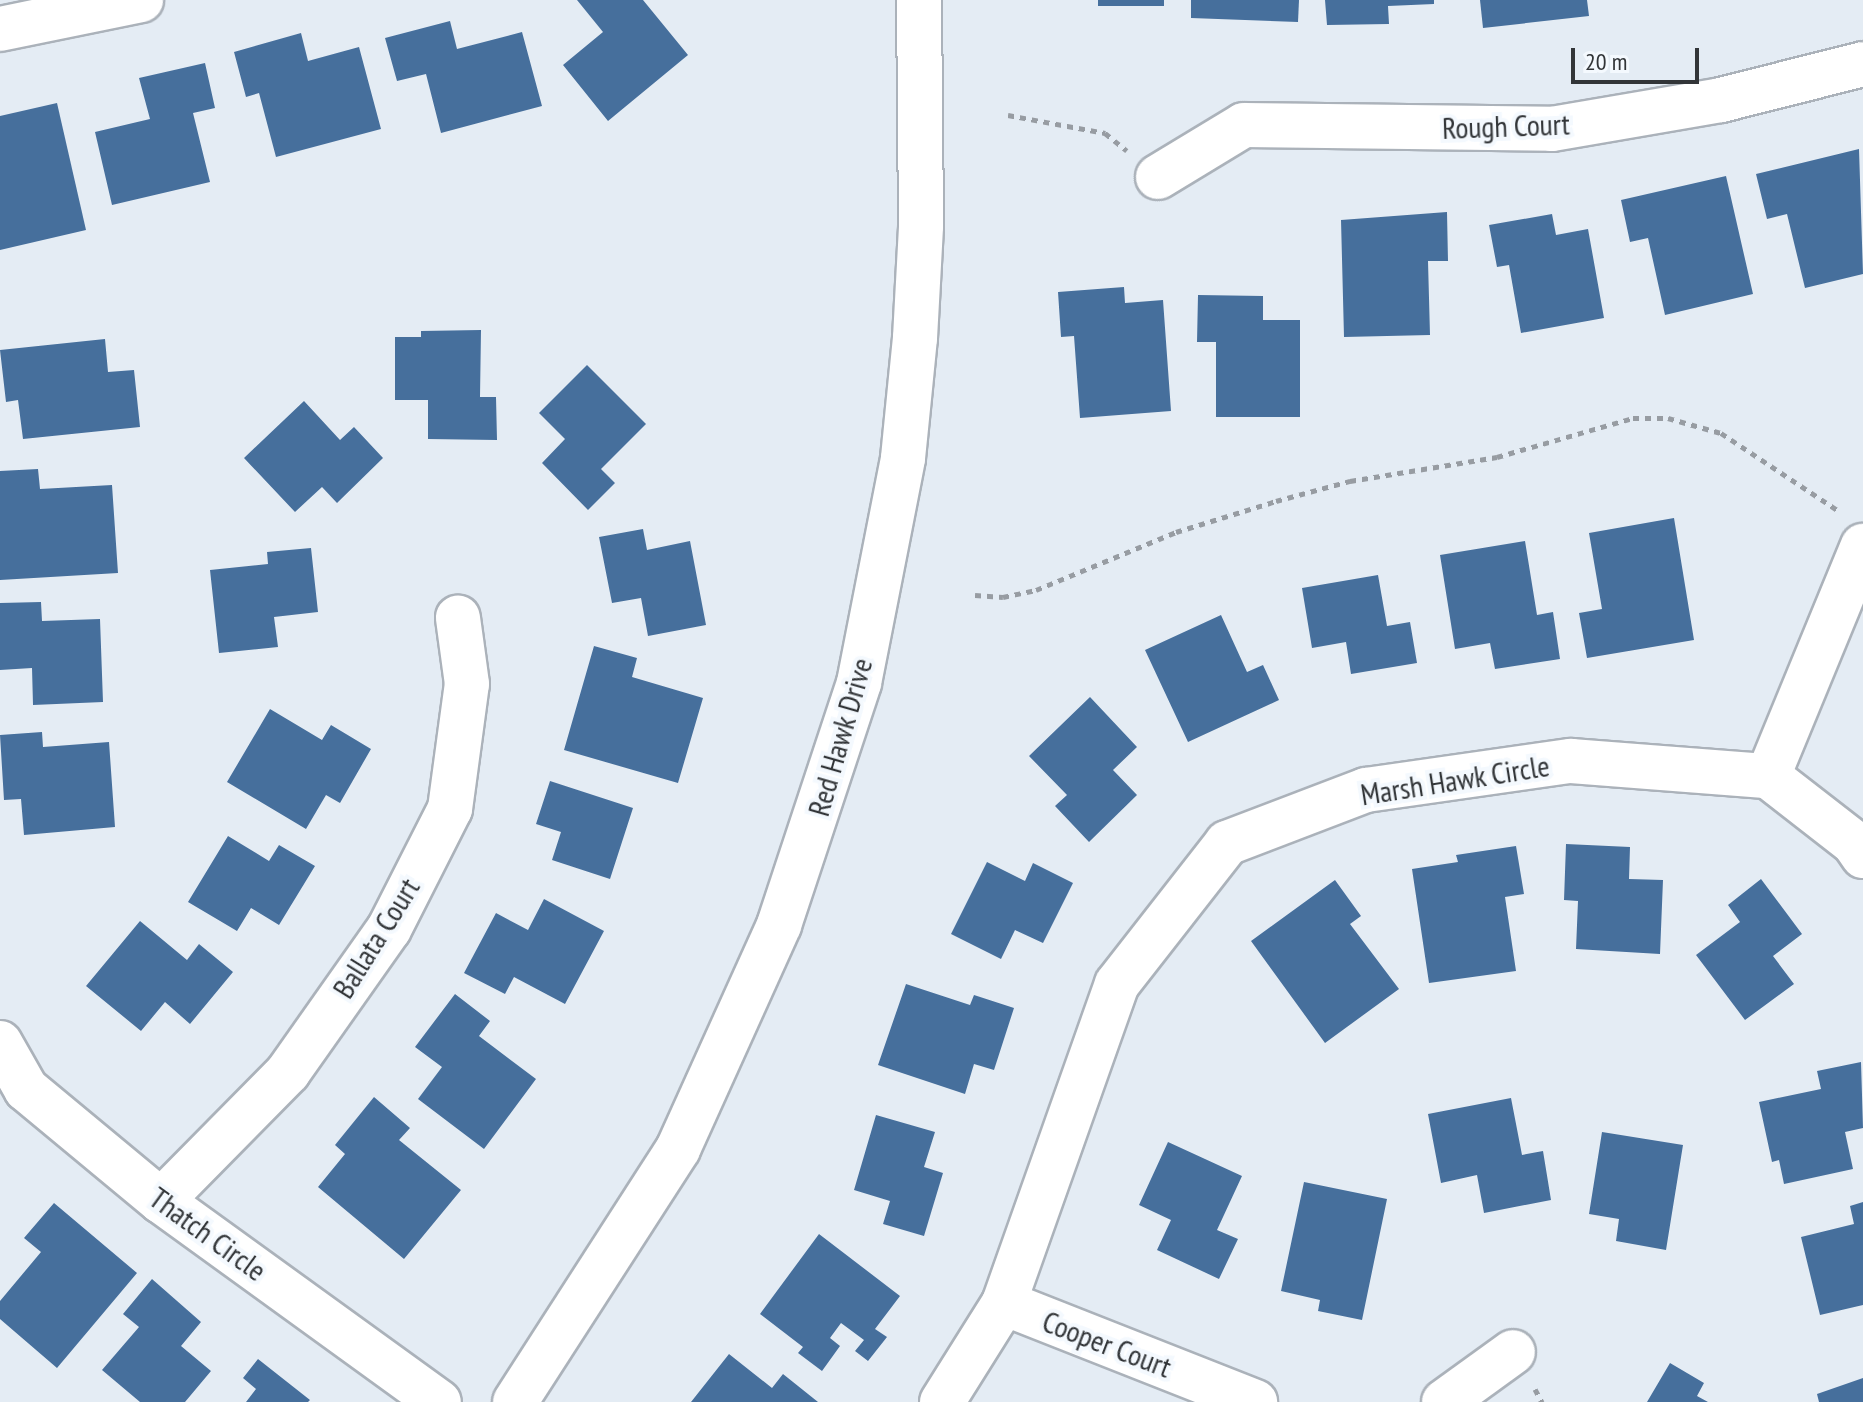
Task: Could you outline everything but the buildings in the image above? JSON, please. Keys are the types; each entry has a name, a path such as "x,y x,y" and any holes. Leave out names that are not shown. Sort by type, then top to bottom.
{"street":[{"path":"0,29 141,0"},
{"name":"Red Hawk Drive","path":"515,1402 678,1149 779,925 859,683 903,458 915,338 921,226 919,0"},
{"name":"Rough Court","path":"1158,177 1244,125 1552,129 1721,100 1863,64"},
{"path":"1856,532 1768,776 1854,843 1863,856"},
{"name":"Ballata Court","path":"161,1201 288,1072 389,929 450,809 467,684 458,618"},
{"name":"Marsh Hawk Circle","path":"942,1402 1004,1303 1117,984 1227,843 1366,790 1571,761 1768,776"},
{"name":"Thatch Circle","path":"0,1043 26,1089 161,1201 439,1402"},
{"name":"Cooper Court","path":"1004,1303 1255,1402"},
{"path":"1444,1402 1513,1352"}],"path":[{"path":"1008,115 1105,133 1158,177"},
{"path":"975,595 1003,597 1036,590 1176,532 1350,481 1497,457 1633,418 1668,418 1721,433 1856,532"}]}
